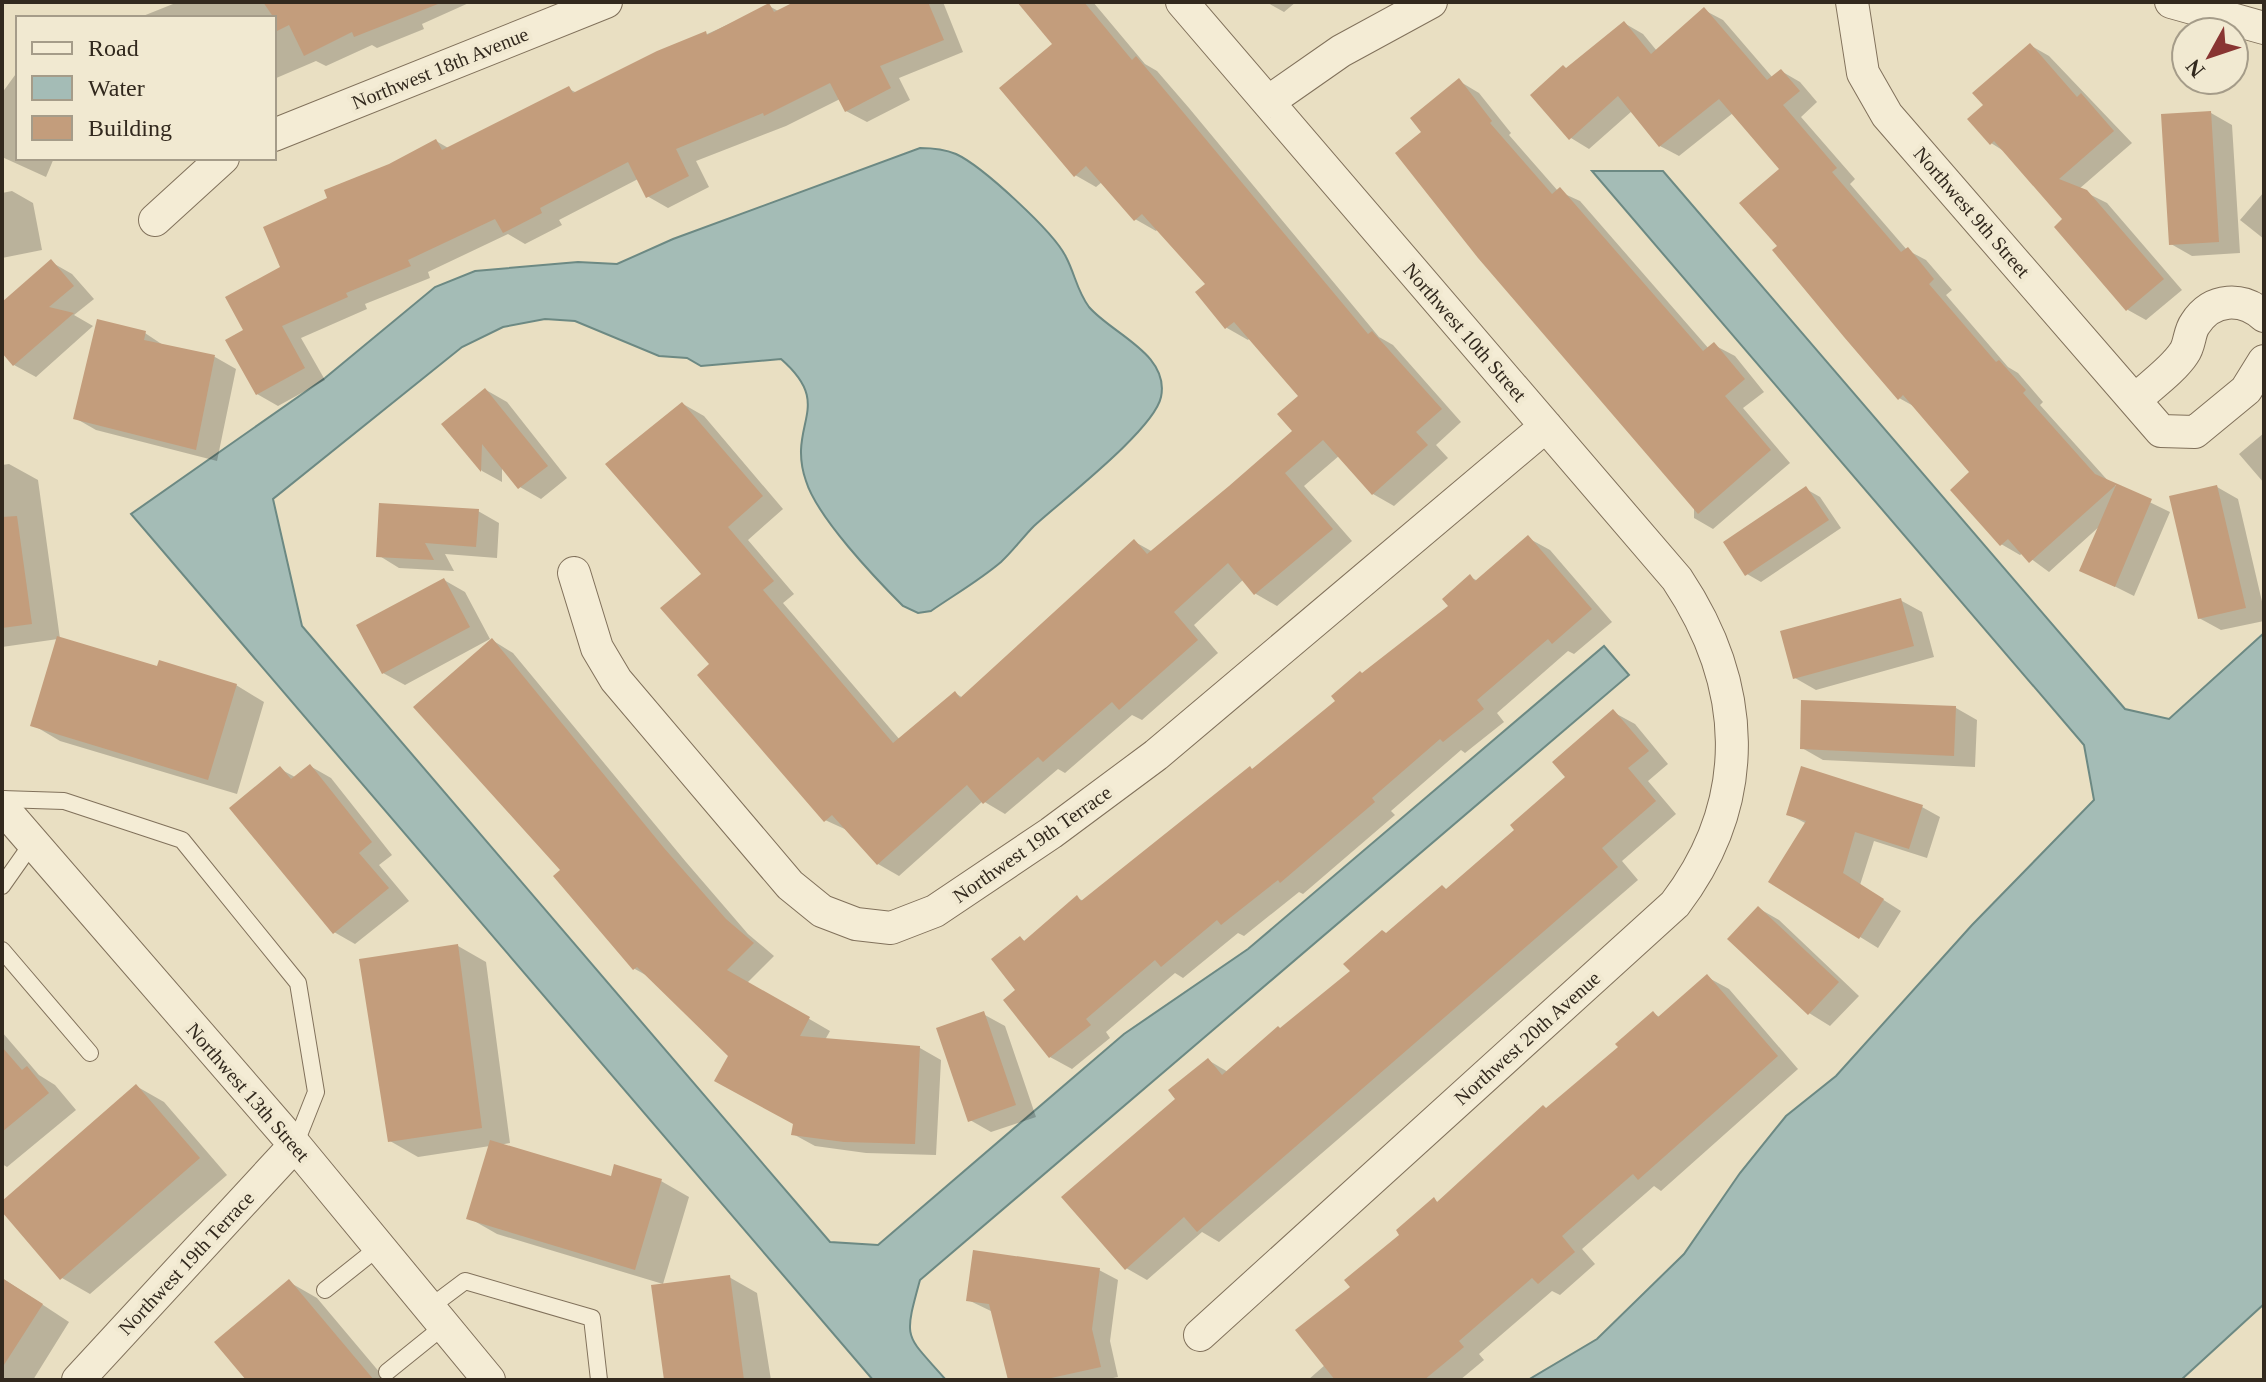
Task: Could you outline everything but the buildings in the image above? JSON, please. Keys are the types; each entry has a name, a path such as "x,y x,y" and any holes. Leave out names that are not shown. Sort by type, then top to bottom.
{"street":[{"name":"Northwest 18th Avenue","path":"276,134 606,2"},
{"name":"Northwest 10th Street","path":"1182,2 1677,579 1701,615 1725,676"},
{"path":"1268,102 1341,51 1431,2"},
{"name":"Northwest 9th Street","path":"1852,2 1863,73 1887,115 2161,431 2195,432 2246,390 2264,361"},
{"path":"2171,2 2264,28"},
{"path":"155,220 221,160"},
{"path":"2135,400 2185,353 2195,323 2211,308 2233,301 2245,303 2264,316"},
{"name":"Northwest 19th Terrace","path":"574,573 597,648 616,680 790,885 822,911 856,924 891,928 935,911 1051,833 1156,755 1546,426"},
{"name":"Northwest 20th Avenue","path":"1200,1335 1675,904 1710,848 1725,806 1732,763 1732,720 1725,676"},
{"name":"Northwest 13th Street","path":"2,807 295,1145 489,1380"},
{"name":"Northwest 19th Terrace","path":"78,1380 295,1145"}],"lane":[{"path":"2,799 64,801 182,840 298,983 316,1092 295,1145"},
{"path":"2,886 33,842"},
{"path":"2,950 90,1053"},
{"path":"325,1290 379,1247"},
{"path":"387,1372 465,1281 592,1318 599,1380"}],"water":[{"path":"920,148 947,151 968,161 1033,217 1066,257 1089,307 1148,357 1157,369 1161,382 1161,397 1155,411 1125,446 1034,526 1001,562 931,611 918,613 903,606 848,546 812,496 801,461 808,403 797,376 781,359 701,366 687,358 659,356 575,321 545,319 503,327 462,347 273,499 302,626 830,1242 878,1245 1124,1034 1248,949 1604,646 1629,675 920,1280 911,1315 911,1336 946,1380 873,1380 131,514 325,378 435,287 475,271 578,262 617,264 673,239"},
{"path":"1592,171 1663,171 2125,709 2169,719 2264,633 2264,1304 2181,1380 1528,1380 1597,1339 1684,1254 1740,1173 1786,1116 1836,1076 1972,925 2094,800 2084,745"}]}
